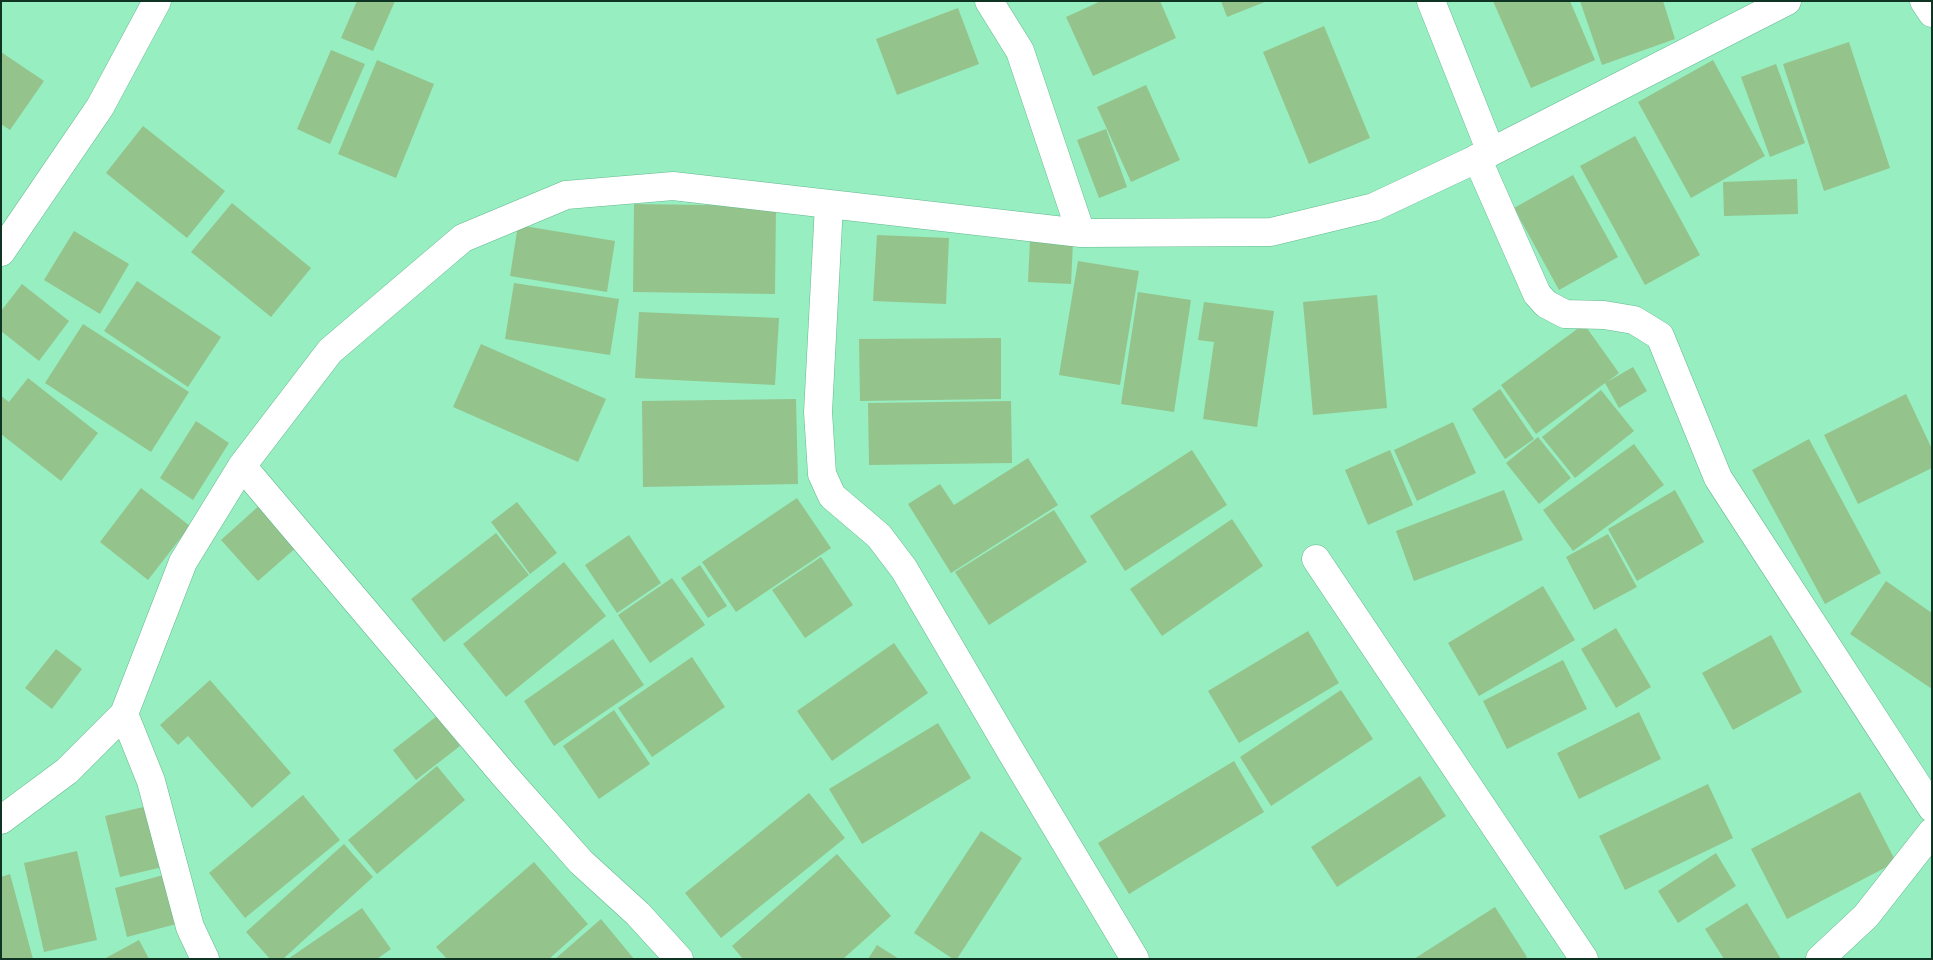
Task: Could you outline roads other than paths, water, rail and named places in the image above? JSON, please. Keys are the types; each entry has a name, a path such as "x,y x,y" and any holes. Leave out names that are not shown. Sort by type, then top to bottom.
{"street":[{"path":"1,252 100,107 157,1"},
{"path":"989,1 1020,50 1081,233"},
{"path":"1431,1 1484,155 1537,294 1546,304 1565,314 1604,315 1634,320 1660,336 1718,478 1932,808"},
{"path":"1,820 67,771 124,714 183,562 242,466 330,351 463,238 566,196 673,186 1081,233 1271,232 1374,207 1484,155 1787,1"},
{"path":"1924,1 1932,13"},
{"path":"829,205 818,412 822,474 832,496 879,536 904,569 1135,959"},
{"path":"242,466 504,775 581,862 638,914 680,959"},
{"path":"1316,559 1584,959"},
{"path":"124,714 151,781 190,927 205,959"},
{"path":"1820,959 1866,916 1932,832"}]}
